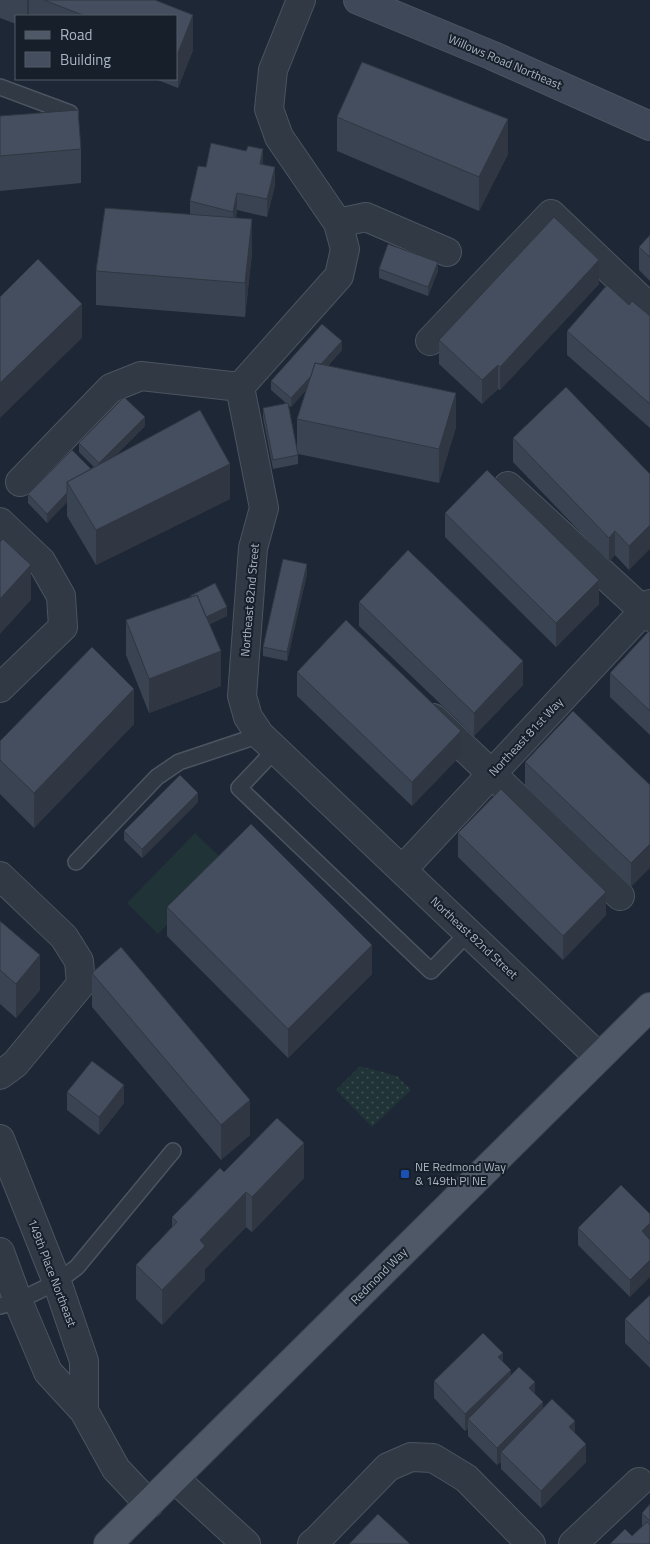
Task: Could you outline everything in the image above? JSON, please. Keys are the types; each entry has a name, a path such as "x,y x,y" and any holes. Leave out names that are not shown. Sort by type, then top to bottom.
{"main road":[{"name":"Redmond Way","path":"108,1544 650,1006"}],"street":[{"path":"20,482 111,388 141,376 240,387 339,276 345,248 338,223 279,136 269,109 273,70 301,0"},
{"name":"Willows Road Northeast","path":"358,0 491,55 650,126"},
{"path":"430,341 551,214 650,308"},
{"path":"338,223 366,217 447,252"},
{"name":"Northeast 82nd Street","path":"240,387 264,508 253,548 242,696 248,717 268,742 599,1057"},
{"path":"508,486 648,611"},
{"path":"0,522 42,561 61,596 63,627 0,688"},
{"name":"Northeast 81st Way","path":"402,870 491,774 648,611"},
{"path":"413,700 620,896"},
{"path":"0,876 64,938 79,961 81,984 16,1064 0,1075"},
{"name":"149th Place Northeast","path":"0,1139 57,1282 84,1361 84,1411"},
{"name":"149th Place Northeast","path":"0,1252 9,1303 48,1372 84,1411 116,1469 149,1504"},
{"path":"312,1544 388,1467 411,1457 433,1458 466,1478 531,1544"},
{"path":"175,1479 246,1544"},
{"path":"573,1544 639,1482"}],"lane":[{"path":"0,87 70,113"},
{"path":"76,862 157,778 179,762 268,742"},
{"path":"268,742 239,788 395,937 431,971 468,933"},
{"path":"9,1303 57,1282 77,1267 173,1151"}],"green space":[{"path":"195,833 227,864 158,934 127,903"},
{"path":"360,1066 397,1076 411,1090 372,1127 336,1090"}],"building":[{"path":"44,0 155,0 193,15 178,53 178,15 82,15"},
{"path":"362,62 508,119 479,177 337,117"},
{"path":"78,110 81,149 0,156 0,116"},
{"path":"211,143 246,151 248,146 263,149 260,164 275,167 267,199 237,193 233,212 190,201 198,166 206,167"},
{"path":"105,208 252,219 245,283 96,271"},
{"path":"554,217 599,260 500,367 498,365 482,380 439,340"},
{"path":"650,235 650,257 639,247"},
{"path":"388,244 438,262 428,287 379,269"},
{"path":"38,259 82,304 0,383 0,297"},
{"path":"607,285 629,305 632,301 650,316 650,404 567,331"},
{"path":"322,324 342,341 321,364 315,363 311,376 291,398 271,381"},
{"path":"315,363 456,393 439,449 297,419"},
{"path":"566,387 650,474 650,525 629,546 615,531 609,538 513,438"},
{"path":"124,397 145,417 99,463 79,443"},
{"path":"288,403 298,455 273,460 263,408"},
{"path":"200,410 230,464 96,530 67,482"},
{"path":"72,450 91,469 67,482 67,493 47,514 28,494"},
{"path":"487,470 599,580 556,623 445,513"},
{"path":"3,539 31,565 0,599 0,542"},
{"path":"408,550 523,661 474,713 359,602"},
{"path":"283,559 307,564 287,652 263,647"},
{"path":"215,583 227,607 206,617 197,595 190,596"},
{"path":"197,595 221,651 149,679 126,620"},
{"path":"346,620 461,731 412,782 297,672"},
{"path":"650,630 650,711 610,673"},
{"path":"92,647 134,689 34,793 0,760 0,741"},
{"path":"573,711 650,785 650,844 631,863 525,762"},
{"path":"180,775 198,793 142,849 124,831"},
{"path":"501,789 606,892 563,936 458,833"},
{"path":"251,824 372,945 288,1029 167,907"},
{"path":"0,921 40,955 16,984 0,970"},
{"path":"121,947 250,1100 221,1125 92,973"},
{"path":"92,1061 124,1085 99,1117 67,1092"},
{"path":"277,1118 304,1143 252,1197 246,1192 200,1240 205,1246 162,1290 136,1265 177,1222 172,1217 220,1168 224,1172"},
{"path":"621,1185 650,1214 650,1223 642,1231 650,1240 650,1260 630,1280 578,1228"},
{"path":"650,1295 650,1344 625,1319"},
{"path":"483,1333 503,1353 498,1357 511,1370 465,1414 434,1381"},
{"path":"519,1367 535,1382 529,1388 543,1402 497,1448 468,1419"},
{"path":"552,1399 575,1421 569,1427 586,1444 541,1491 501,1452"},
{"path":"650,1504 650,1521 642,1513"},
{"path":"378,1514 410,1544 349,1544"},
{"path":"647,1522 650,1525 650,1544 610,1544 625,1529 632,1536"}],"place":[{"name":"NE Redmond Way & 149th Pl NE","path":"405,1174"}]}
